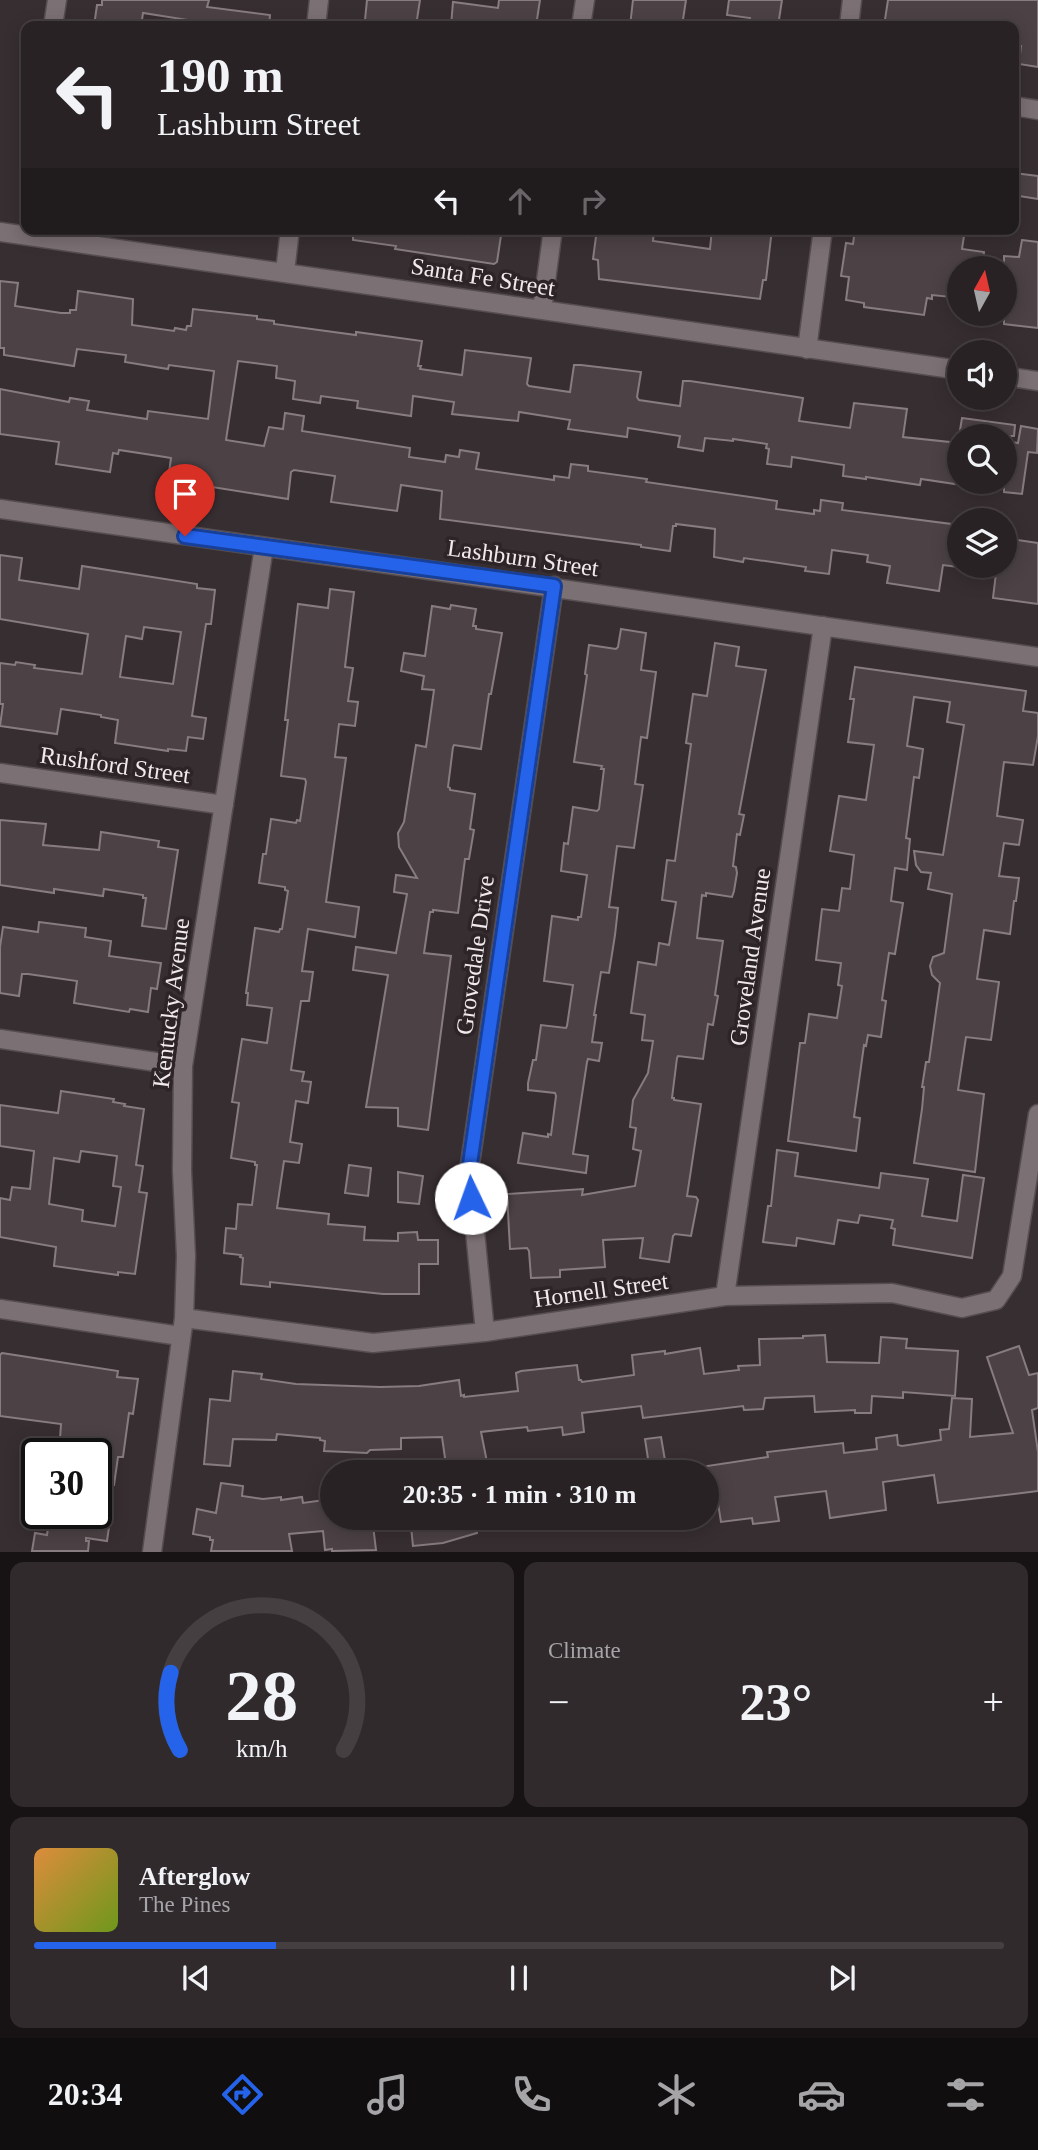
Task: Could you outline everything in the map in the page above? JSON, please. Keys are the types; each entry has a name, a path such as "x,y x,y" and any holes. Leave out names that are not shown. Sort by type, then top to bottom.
{"street":[{"path":"54,21 57,0"},
{"path":"317,21 319,0"},
{"path":"582,21 585,0"},
{"path":"850,21 852,0"},
{"path":"1019,107 1038,110"},
{"name":"Santa Fe Street","path":"0,232 21,229"},
{"name":"Santa Fe Street","path":"66,235 285,272 947,368"},
{"path":"285,272 289,235"},
{"path":"542,310 552,235"},
{"path":"807,349 822,235"},
{"path":"1017,378 1038,381"},
{"name":"Lashburn Street","path":"0,509 1038,657"},
{"name":"Kentucky Avenue","path":"152,1552 184,1318 186,1256 182,1171 183,1066 264,547"},
{"name":"Grovedale Drive","path":"485,1332 469,1171 554,586"},
{"name":"Groveland Avenue","path":"725,1296 823,626"},
{"name":"Rushford Street","path":"0,774 224,805"},
{"path":"0,1039 183,1066"},
{"path":"1036,1146 1038,1114"},
{"name":"Hornell Street","path":"184,1318 373,1343 485,1332 725,1296 892,1293 962,1308 996,1300 1012,1276 1036,1146"},
{"path":"0,1309 180,1336"}],"building":[{"path":"102,0 209,0 207,7 270,15 269,21 188,21 143,13 142,21 95,21 97,5 102,5"},
{"path":"367,0 420,0 417,21 365,20"},
{"path":"499,0 540,0 537,21 451,21 453,2 498,8"},
{"path":"633,0 686,0 683,21 631,21"},
{"path":"729,0 782,0 779,21 749,21 750,18 727,15"},
{"path":"888,0 1038,0 1038,67 1019,64 1019,21 885,21"},
{"path":"1019,174 1038,176 1038,199 1019,196"},
{"path":"353,235 501,235 497,262 494,264 353,240"},
{"path":"596,235 654,235 653,241 710,249 711,235 771,235 766,280 763,280 760,299 599,279 598,260 593,259"},
{"path":"854,235 964,235 962,249 984,252 984,256 947,256 947,297 932,295 932,299 927,298 924,315 864,307 864,303 846,300 849,277 841,276 846,243 853,244"},
{"path":"1022,240 1038,242 1038,328 1017,326"},
{"path":"0,281 18,283 15,306 70,313 70,310 76,310 78,291 133,299 132,325 174,331 175,328 186,330 187,326 191,326 193,309 257,316 257,319 274,321 274,324 422,341 418,366 421,366 420,369 462,375 465,350 531,358 527,384 529,386 570,392 574,365 581,365 641,372 637,397 639,400 680,406 683,381 690,381 803,398 799,421 850,428 854,403 907,409 903,437 947,442 947,483 921,479 920,485 843,476 844,465 792,457 791,467 767,464 767,444 733,439 705,438 703,451 678,447 680,436 628,428 627,437 568,429 570,420 519,412 518,421 452,414 454,402 413,396 411,416 357,408 358,401 321,396 320,403 293,399 295,381 276,378 277,366 238,361 226,440 264,446 269,427 283,429 285,413 304,416 302,431 410,448 409,457 445,462 446,455 459,457 460,450 479,453 476,469 554,480 554,476 569,478 571,464 588,466 588,471 647,479 646,482 777,501 776,509 814,514 814,510 820,511 821,500 843,503 842,510 947,523 947,566 943,565 939,591 887,583 890,566 867,562 868,555 832,550 829,574 805,571 806,567 744,558 743,562 714,557 715,529 676,524 673,526 670,551 440,519 442,491 401,485 397,511 331,502 335,476 294,470 291,472 288,499 168,480 171,458 119,450 118,454 113,453 110,472 56,464 59,442 0,434 0,389 69,402 70,398 89,401 87,410 147,419 148,411 208,419 214,371 169,365 168,369 125,362 126,355 77,349 74,366 4,355 4,348 0,348"},
{"path":"962,418 1007,424 961,424"},
{"path":"1021,426 1038,429 1037,453 1028,452 1022,494 1017,493"},
{"path":"1017,540 1038,543 1038,604 993,598 995,578 1017,578"},
{"path":"0,555 22,558 19,580 79,589 82,566 197,584 197,588 215,590 211,624 206,624 192,716 206,718 203,739 188,737 186,751 115,743 118,720 61,709 57,734 0,726 3,704 0,704 0,663 15,665 16,662 35,665 34,668 82,674 88,634 0,619","holes":["144,627 181,632 173,684 120,677 126,636 142,639"]},
{"path":"330,589 354,592 345,667 353,668 348,701 358,702 355,726 339,724 335,757 346,758 326,902 359,907 355,937 308,929 302,971 313,972 309,1001 301,1001 291,1070 304,1072 302,1081 311,1082 308,1103 296,1101 290,1142 302,1144 299,1163 284,1161 277,1208 329,1214 328,1224 365,1227 364,1240 398,1241 398,1233 417,1232 418,1240 438,1240 438,1264 419,1264 419,1294 383,1294 270,1282 270,1287 241,1284 243,1258 241,1255 224,1253 226,1228 236,1229 238,1204 252,1205 257,1165 255,1162 231,1158 239,1103 232,1102 242,1039 267,1043 272,1008 247,1005 246,993 255,928 279,932 282,929 288,891 285,887 259,883 263,854 266,854 271,819 296,823 297,820 300,821 306,782 305,779 281,776 298,604 328,608"},
{"path":"451,605 476,609 473,626 476,626 476,629 502,633 481,749 453,747 448,787 450,790 475,794 470,829 474,830 469,859 465,859 458,913 433,910 430,912 424,953 451,956 428,1130 398,1126 398,1108 366,1107 388,975 353,970 356,947 396,953 407,894 394,892 396,875 417,878 399,847 398,833 404,822 416,745 426,747 434,690 422,689 424,676 401,671 404,653 425,656 432,606 450,609"},
{"path":"621,629 646,633 641,670 656,672 647,738 641,737 635,784 643,785 634,848 617,846 609,907 618,908 615,935 609,973 601,972 594,1015 592,1042 602,1043 599,1061 588,1059 587,1062 573,1154 588,1156 586,1173 518,1163 523,1133 548,1137 548,1134 551,1135 555,1093 528,1090 528,1083 533,1060 536,1060 541,1025 566,1028 573,985 544,981 552,916 578,920 578,917 581,917 587,875 561,871 564,843 568,844 573,807 597,811 599,809 604,769 601,769 602,766 574,762 589,645 616,649"},
{"path":"715,643 739,647 736,666 766,670 739,814 744,815 740,835 737,834 733,866 736,867 737,873 734,891 732,897 706,893 706,896 702,895 697,938 723,941 713,1025 708,1024 703,1059 677,1058 672,1098 701,1104 687,1196 696,1197 698,1200 691,1236 673,1236 669,1262 640,1258 643,1238 603,1240 605,1267 560,1270 560,1277 531,1278 527,1248 510,1249 507,1194 583,1189 582,1195 635,1186 641,1151 633,1149 636,1128 630,1127 633,1100 648,1073 653,1041 642,1040 645,1015 631,1013 638,962 656,965 659,943 669,945 676,902 662,900 667,860 675,861 691,744 686,743 693,694 707,696"},
{"path":"855,667 1026,691 1023,711 1038,713 1038,736 1033,765 1004,762 997,816 1023,820 1019,845 1004,843 999,876 1019,878 1016,901 1010,934 984,930 977,979 999,982 991,1040 966,1037 958,1090 984,1094 975,1172 914,1163 922,1109 922,1087 926,1062 929,1062 940,983 932,975 930,966 933,957 944,953 952,894 928,889 931,873 921,872 916,865 914,851 943,855 964,725 947,722 950,702 914,697 907,746 923,749 919,778 914,777 906,838 910,839 907,870 895,868 891,901 903,903 895,954 889,953 882,1000 886,1001 881,1037 868,1035 866,1046 864,1045 854,1117 860,1118 856,1151 788,1141 800,1043 805,1043 809,1014 837,1018 842,986 838,985 841,963 816,960 822,909 839,911 842,888 850,889 854,855 830,851 839,796 866,800 874,745 848,742"},
{"path":"0,820 46,824 43,845 99,850 101,832 159,841 158,847 178,850 166,929 142,926 146,898 143,898 143,895 104,889 103,896 54,889 54,893 0,885"},
{"path":"39,922 86,928 85,937 111,941 109,956 161,963 157,989 151,988 148,1012 130,1009 129,1012 74,1003 77,981 28,974 22,974 19,996 0,993 3,927 38,932"},
{"path":"61,1091 114,1099 113,1102 125,1104 124,1106 144,1109 136,1165 143,1166 139,1192 147,1193 135,1274 118,1272 118,1275 54,1266 56,1247 0,1237 0,1198 10,1200 12,1187 30,1189 34,1151 0,1146 0,1105 58,1113","holes":["81,1151 117,1156 113,1186 121,1187 115,1226 82,1221 83,1210 49,1204 54,1158 79,1162"]},
{"path":"777,1150 798,1153 795,1176 879,1188 881,1173 928,1179 922,1216 957,1221 963,1175 984,1178 972,1258 893,1245 893,1220 860,1215 858,1223 838,1220 834,1244 797,1238 796,1246 763,1242 768,1206 771,1206"},
{"path":"349,1165 371,1168 368,1196 345,1193"},
{"path":"398,1172 423,1176 419,1204 398,1202"},
{"path":"825,1335 827,1362 879,1363 881,1337 907,1339 906,1348 958,1351 955,1396 903,1392 903,1398 872,1396 871,1413 855,1413 855,1410 815,1412 814,1396 765,1398 763,1409 744,1410 743,1406 643,1418 641,1406 582,1413 584,1432 563,1435 562,1427 528,1431 527,1427 481,1432 487,1460 445,1460 442,1437 401,1438 401,1449 370,1450 367,1453 324,1451 325,1441 320,1438 277,1434 276,1440 233,1439 230,1466 204,1464 210,1399 230,1401 233,1371 262,1374 261,1379 296,1384 380,1387 419,1386 459,1380 461,1396 464,1397 518,1391 516,1373 521,1371 577,1365 579,1380 582,1382 634,1375 632,1355 665,1351 665,1354 700,1348 704,1374 739,1370 738,1366 760,1365 759,1339"},
{"path":"1019,1346 1029,1375 1038,1373 1038,1408 1032,1410 1038,1452 1038,1491 938,1503 934,1475 883,1482 886,1510 830,1518 826,1491 775,1497 779,1521 753,1524 752,1518 721,1522 719,1464 768,1457 767,1452 843,1443 844,1453 877,1449 876,1438 897,1435 898,1445 902,1446 941,1440 940,1430 949,1429 952,1398 972,1399 970,1437 1013,1433 987,1357"},
{"path":"2,1353 118,1371 117,1377 138,1379 133,1414 129,1413 123,1457 118,1457 114,1485 112,1438 60,1438 61,1424 0,1416"},
{"path":"661,1437 665,1460 648,1460 645,1439"},
{"path":"221,1483 243,1486 242,1496 263,1499 281,1497 281,1500 302,1497 303,1503 320,1501 320,1530 374,1530 376,1550 325,1550 323,1531 289,1534 292,1551 211,1551 213,1540 210,1540 210,1537 193,1534 197,1509 216,1513"},
{"path":"48,1529 109,1529 107,1541 86,1538 86,1541 89,1541 88,1551 32,1551 35,1533 47,1535"},
{"path":"411,1530 477,1530 477,1533 443,1543 413,1546"}],"route":[{"path":"185,536 554,586 469,1171 471,1198"}]}
